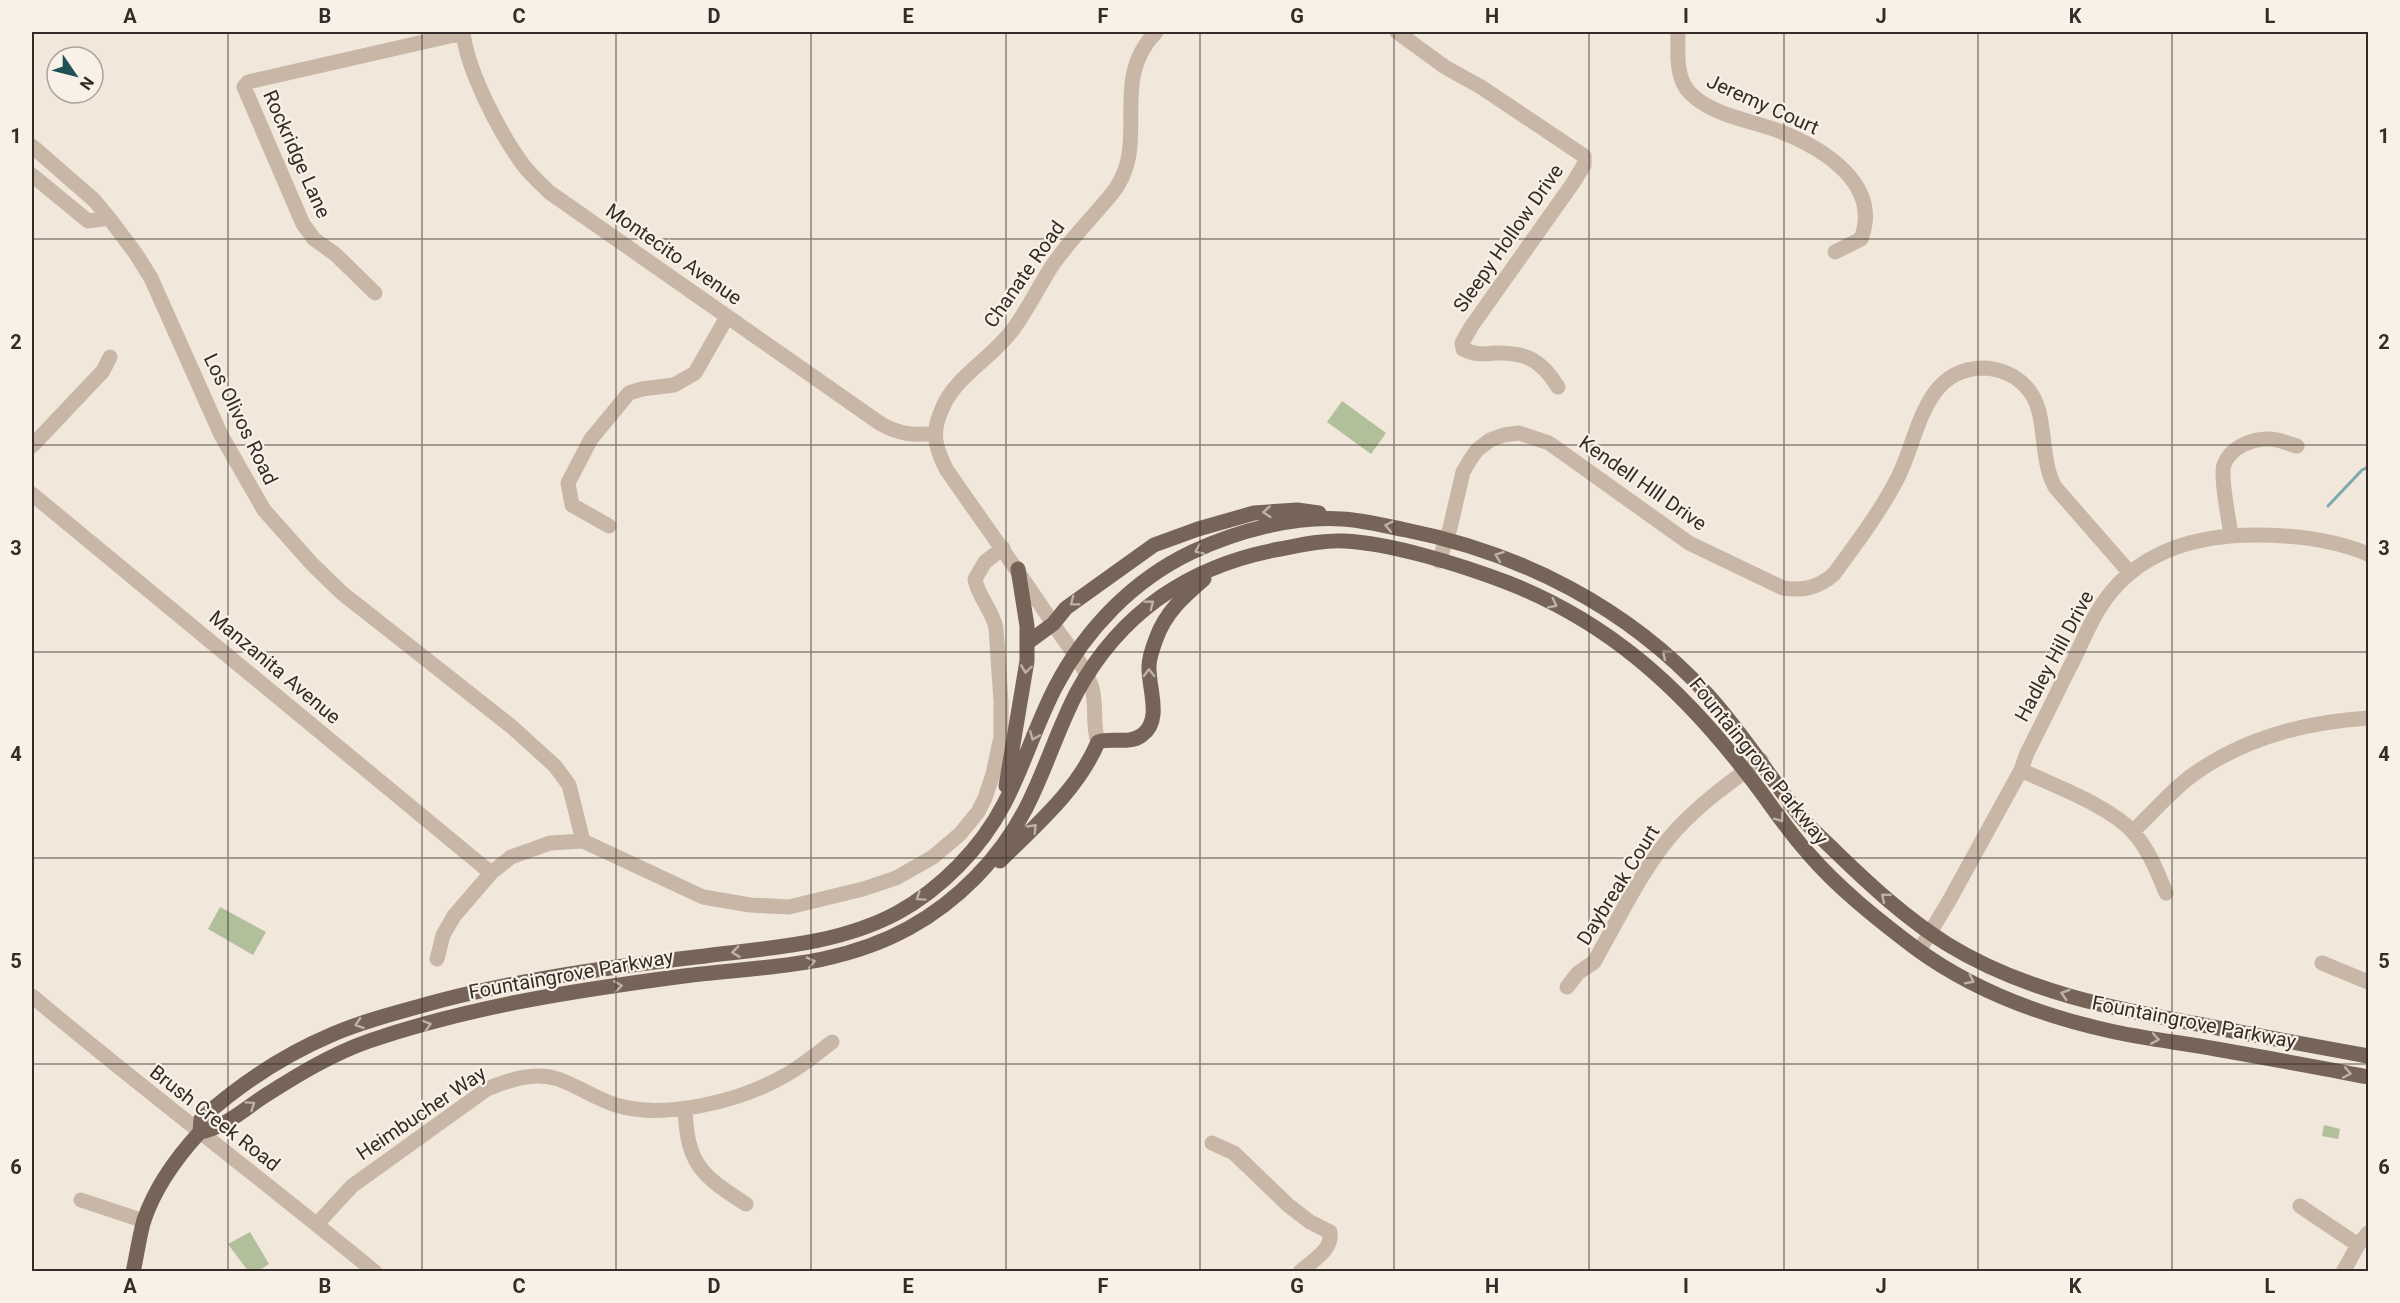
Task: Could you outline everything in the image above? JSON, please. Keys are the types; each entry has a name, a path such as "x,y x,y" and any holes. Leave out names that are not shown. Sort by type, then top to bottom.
{"main road":[{"path":"1027,643 1053,624 1066,608 1154,545 1198,529 1254,513 1298,510 1345,519"},
{"name":"Fountaingrove Parkway","path":"2368,1056 2117,1010 2009,977 1977,961 1931,933 1869,884 1805,822 1734,724 1705,691 1672,658 1605,608 1545,574 1446,538 1345,519 1312,519 1234,536 1196,550 1162,568 1126,596 1097,625 1076,652 1058,683 1004,805 988,831 937,885 898,912 848,933 796,945 536,978 462,994 360,1023 326,1036 242,1085 201,1119 200,1132 219,1128 303,1071 368,1042 467,1013 539,997 692,975 805,964 863,949 908,929 942,908 980,874 1003,844 1025,811 1068,711 1089,671 1108,644 1140,612 1169,590 1246,555 1309,543 1339,541 1379,545 1506,582 1593,626 1627,649 1682,696 1745,771 1812,859 1870,912 1919,951 1967,979 2002,996 2112,1031 2368,1077"},
{"path":"957,894 987,875 1074,784 1089,763 1098,742 1107,739 1122,741 1136,739 1148,729 1153,721 1154,709 1150,693 1149,664 1165,617 1178,601 1205,578 1246,555"},
{"path":"988,831 1005,791 1027,661 1028,626 1018,569"},
{"path":"133,1272 144,1221 154,1198 200,1132"}],"street":[{"name":"Montecito Avenue","path":"462,32 466,52 481,89 505,137 524,166 549,192 889,428 896,432 909,434 934,433"},
{"name":"Rockridge Lane","path":"375,293 335,254 314,238 303,224 244,87 249,82 462,32"},
{"name":"Chanate Road","path":"934,433 946,399 994,352 1014,328 1078,230 1110,196 1124,177 1130,157 1131,88 1134,69 1141,52 1156,32"},
{"name":"Sleepy Hollow Drive","path":"1397,32 1445,67 1481,87 1584,156 1584,165 1573,183 1462,343 1463,349 1474,355 1514,354 1540,363 1558,387"},
{"name":"Jeremy Court","path":"1678,32 1678,64 1689,93 1711,107 1741,120 1780,132 1816,150 1840,166 1853,180 1867,209 1867,224 1861,239 1835,252"},
{"name":"Los Olivos Road","path":"32,146 94,200 151,279 221,435 264,510 312,564 342,593 512,727 555,766 569,785 583,840"},
{"path":"32,175 88,221 109,218"},
{"path":"609,526 572,505 568,483 591,439 629,393 642,388 674,385 694,373 727,317"},
{"path":"32,446 103,371 110,357"},
{"name":"Kendell HIll Drive","path":"1439,561 1450,528 1463,472 1470,460 1477,450 1490,440 1520,433 1549,443 1689,543 1783,588 1797,590 1813,587 1834,574 1896,482 1928,400 1945,380 1961,372 1979,368 1995,368 2016,378 2028,388 2039,409 2045,463 2051,480 2130,573"},
{"path":"934,433 938,452 946,469 1018,569 1092,687 1094,730 1098,742"},
{"path":"2231,535 2223,466 2230,455 2240,446 2253,440 2271,439 2297,446"},
{"name":"Manzanita Avenue","path":"32,494 490,873"},
{"name":"Hadley Hill Drive","path":"1919,951 2021,770 2027,753 2097,613 2111,592 2130,573 2165,551 2190,542 2231,535 2301,536 2368,554"},
{"path":"437,959 443,935 454,916 490,873 511,857 530,848 549,843 583,840 703,897 750,905 789,907 863,889 896,878 933,856 960,834 978,812 993,774 1000,737 1001,702 996,628 994,616 977,590 975,579 985,562 1003,548"},
{"path":"2133,831 2193,775 2229,752 2276,735 2339,720 2368,718"},
{"name":"Daybreak Court","path":"1568,987 1578,973 1594,962 1654,860 1676,831 1712,796 1761,760"},
{"path":"2021,770 2115,815 2133,831 2150,856 2166,893"},
{"path":"2322,963 2368,982"},
{"name":"Brush Creek Road","path":"32,996 156,1099 375,1272"},
{"name":"Heimbucher Way","path":"317,1224 352,1186 487,1089 511,1079 545,1077 556,1079 615,1105 632,1109 685,1107 732,1098 760,1088 785,1076 831,1041"},
{"path":"685,1107 686,1138 701,1169 712,1181 746,1204"},
{"path":"1212,1143 1234,1153 1288,1205 1310,1222 1330,1232 1331,1239 1328,1247 1300,1272"},
{"path":"81,1200 144,1221"},
{"path":"2300,1206 2358,1245"},
{"path":"2343,1272 2358,1245 2368,1233"}],"green space":[{"path":"1342,401 1386,433 1371,454 1327,422"},
{"path":"220,907 266,932 253,955 208,929"},
{"path":"2324,1125 2340,1129 2338,1139 2322,1136"},
{"path":"250,1232 269,1264 258,1271 248,1271 228,1244"}],"waterway":[{"path":"2328,506 2362,470 2368,467"}]}
